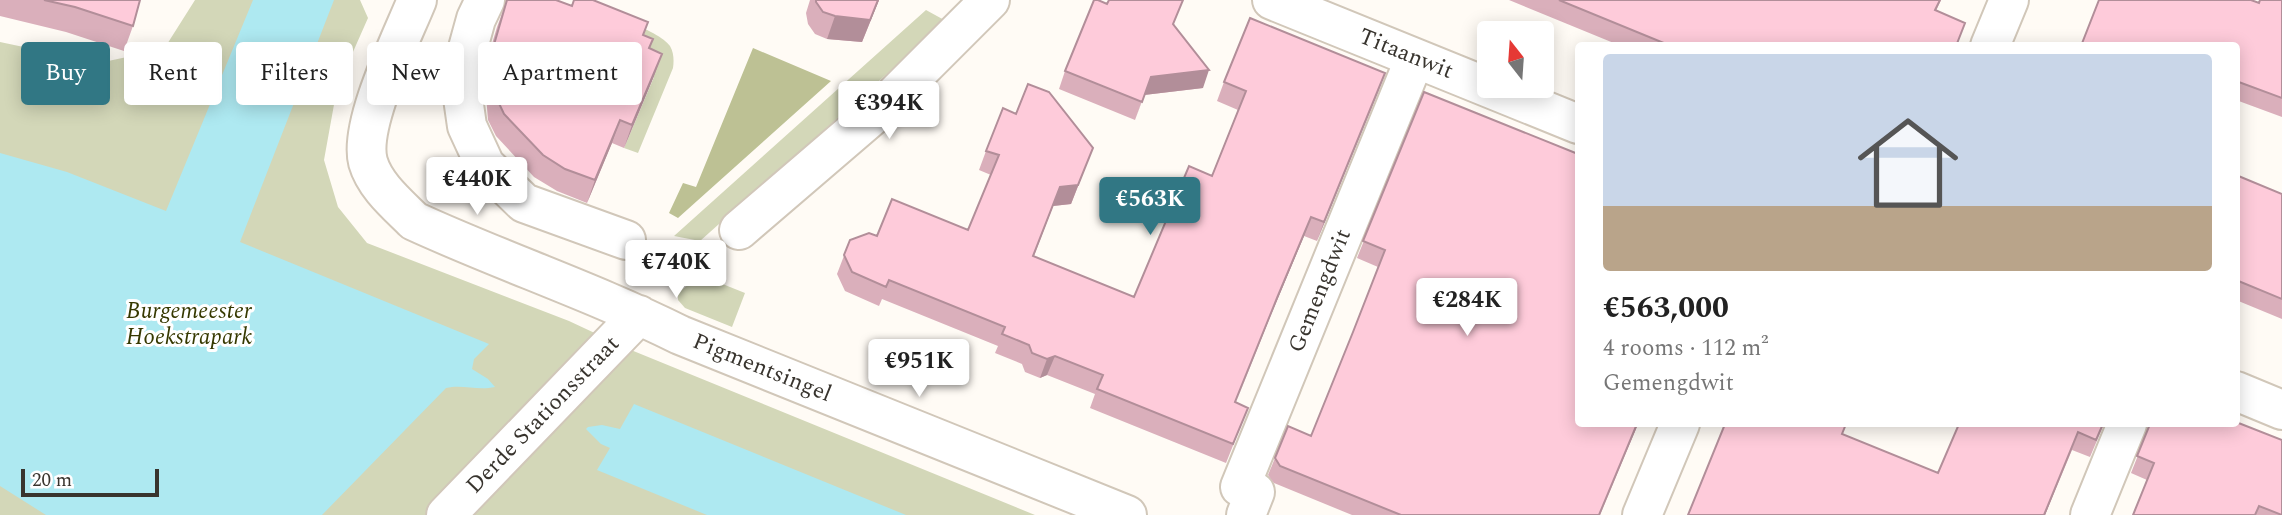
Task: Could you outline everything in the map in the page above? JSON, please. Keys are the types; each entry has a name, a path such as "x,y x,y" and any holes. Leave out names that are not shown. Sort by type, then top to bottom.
{"street":[{"name":"Pigmentsingel","path":"417,0 370,116 366,139 368,161 375,178 392,200 414,221 639,315 680,335 1127,515"},
{"path":"485,0 476,19 460,77 467,126 485,165 524,203 626,240"},
{"path":"739,230 887,103 990,0"},
{"name":"Titaanwit","path":"1272,0 1575,123"},
{"path":"1992,42 2009,0"},
{"name":"Gemengdwit","path":"1246,515 1255,492 1240,487 1415,58"},
{"name":"Derde Stationsstraat","path":"446,515 639,315"},
{"path":"2240,393 2282,410"},
{"path":"1642,515 1679,427"},
{"path":"2090,515 2126,427"}],"green space":[{"name":"Burgemeester Hoekstrapark","path":"195,0 360,0 368,18 353,52 353,42 236,42 236,105 334,105 324,160 338,207 367,243 569,321 631,350 1035,515 0,515 0,42 21,46 21,105 110,105 110,61 124,58 124,105 222,105 222,42 168,42"},
{"path":"574,1 654,33 670,46 673,68 638,153 624,148 654,77 642,68 642,42 605,42 568,15"},
{"path":"926,10 946,21 700,241 674,236"},
{"path":"753,48 831,81 678,218 669,213 683,183 696,187"},
{"path":"700,275 745,293 732,327 685,308 678,300 678,293"}],"water":[{"path":"253,0 334,0 318,42 236,42 236,105 293,105 240,242 489,344 474,359 472,369 495,387 446,388 322,515 46,515 0,486 0,153 67,172 166,211 210,105 222,105 222,75"},
{"path":"634,404 906,515 707,515 597,470 610,448 601,444 586,429 602,425 620,429"}],"building":[{"path":"44,0 140,0 133,26"},
{"path":"507,0 556,0 572,6 574,0 593,0 648,22 643,35 653,39 649,48 662,54 642,101 642,42 495,42"},
{"path":"816,0 878,0 870,20 823,12"},
{"path":"1094,0 1107,4 1109,0 1183,0 1173,24 1209,70 1151,77 1142,102 1065,71"},
{"path":"1559,0 1940,0 1935,10 1965,23 1958,42 1661,42"},
{"path":"2099,0 2251,0 2259,3 2260,0 2282,0 2282,98 2240,82 2240,42 2083,42"},
{"path":"1250,18 1385,73 1324,222 1311,217 1277,298 1235,402 1248,408 1233,444 1097,389 1103,375 1055,356 1047,359 1032,353 1029,345 1002,334 1005,327 889,280 886,287 852,272 844,255 850,240 869,233 877,236 892,199 968,230 999,155 986,151 1003,108 1016,114 1028,84 1049,92 1093,148 1078,185 1060,187 1033,256 1134,297 1189,166 1212,176 1246,91 1224,82"},
{"path":"1424,92 1575,153 1575,427 1636,427 1599,515 1401,515 1280,466 1275,458 1288,426 1311,436 1385,250 1363,241"},
{"path":"500,105 640,105 632,125 620,120 595,180 565,169 543,155 504,114"},
{"path":"2240,177 2282,194 2282,299 2240,282"},
{"path":"2240,424 2282,440 2282,515 2259,506 2255,515 2133,515 2154,463 2137,456 2149,427 2240,427"},
{"path":"1724,427 1845,427 1842,434 1938,473 1958,427 2102,427 2096,440 2078,432 2044,515 1688,515"}]}
